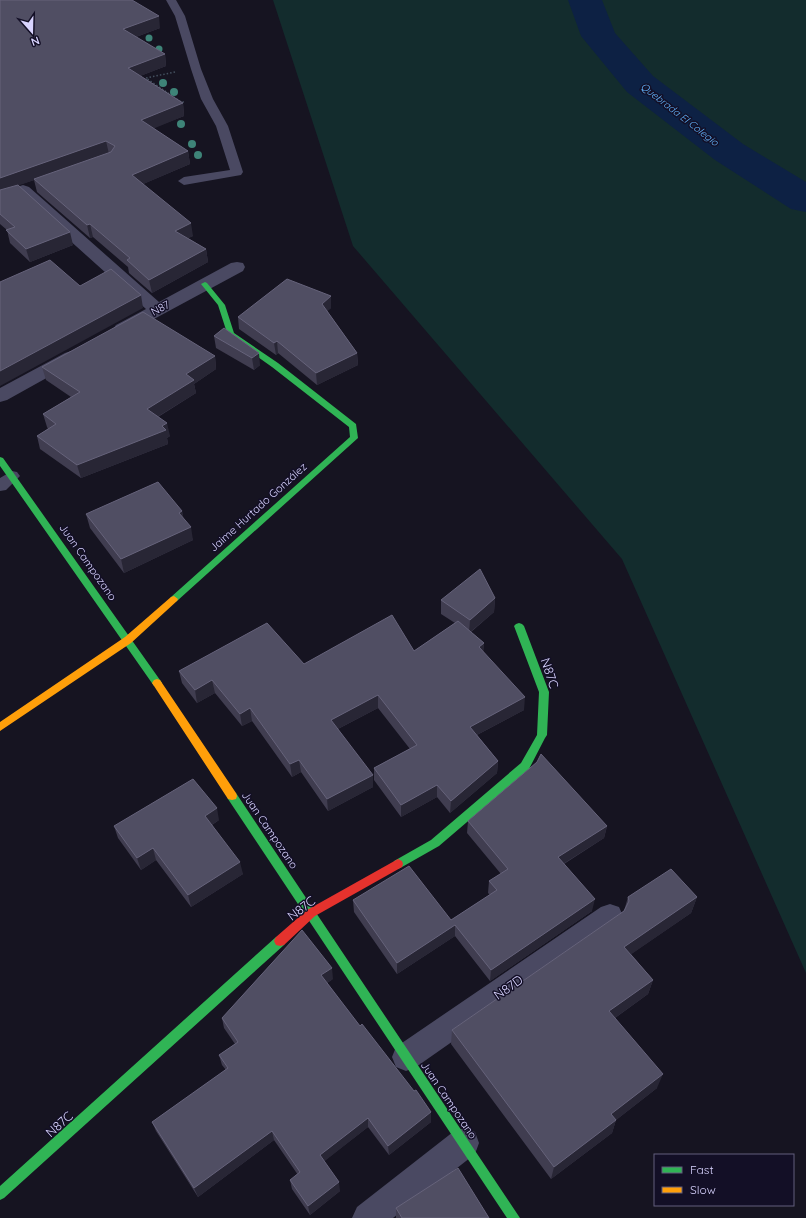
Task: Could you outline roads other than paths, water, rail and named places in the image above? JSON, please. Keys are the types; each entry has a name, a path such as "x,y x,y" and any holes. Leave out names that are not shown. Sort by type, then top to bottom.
{"street":[{"path":"24,189 157,309"},
{"name":"N87","path":"109,336 237,267"},
{"name":"Jaime Hurtado González","path":"0,727 128,640 354,438 353,426 275,365 228,331 225,314 217,295 205,284"},
{"path":"0,396 89,347"},
{"name":"Juan Campozano","path":"0,460 128,640 514,1218"},
{"name":"N87C","path":"0,1194 311,914 435,842 525,766 542,735 544,692 519,626"},
{"name":"N87D","path":"406,1057 610,916"},
{"path":"368,1218 464,1143"}],"lane":[{"path":"171,0 180,16 207,99 222,126 236,172 184,181"},
{"path":"0,486 12,476"}],"waterway":[{"name":"Quebrada El Colegio","path":"585,0 599,36 640,84 729,152 806,200"}]}
